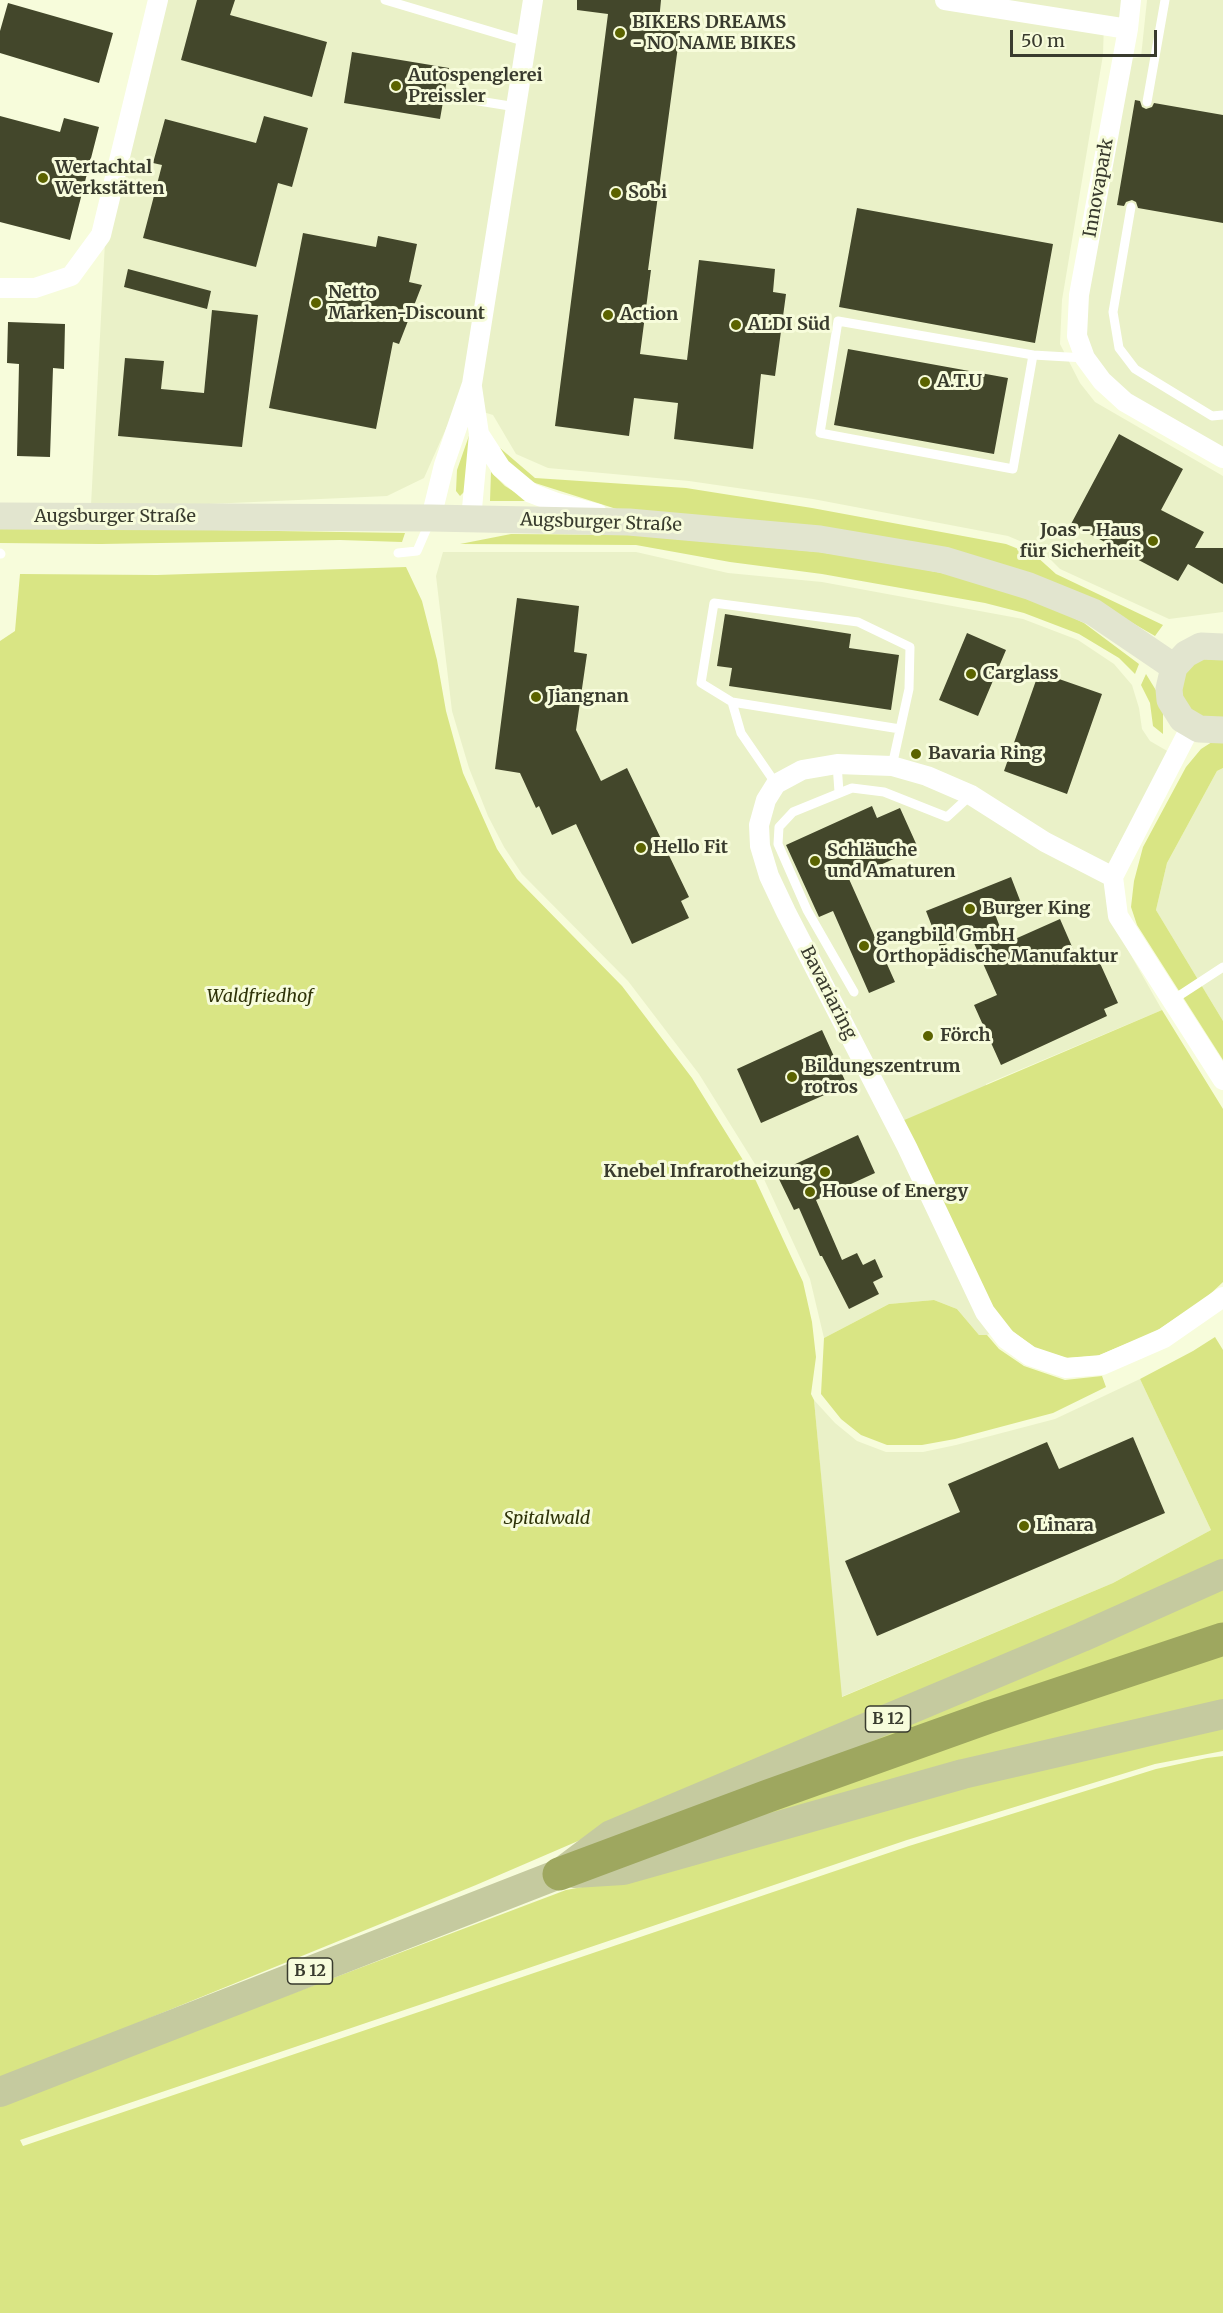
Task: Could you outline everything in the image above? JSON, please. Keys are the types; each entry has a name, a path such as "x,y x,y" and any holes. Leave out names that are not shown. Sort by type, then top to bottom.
{"highway":[{"name":"B 12","path":"559,1874 978,1721 1223,1639"}],"main road":[{"name":"Augsburger Straße","path":"0,516 431,518 629,522 820,538 944,560 1029,586 1093,612 1174,667"},
{"path":"1223,647 1210,645 1186,654 1174,667 1170,678 1170,700 1175,711 1191,726 1208,731 1223,730"},
{"name":"B 12","path":"0,2092 559,1874 611,1836 1082,1637 1223,1574"},
{"path":"559,1874 623,1870 963,1774 1223,1714"}],"street":[{"path":"0,288 35,288 71,276 101,235 158,0"},
{"path":"431,518 444,465 472,384 533,0"},
{"path":"945,0 1023,6 1128,29"},
{"name":"Innovapark","path":"1131,0 1128,29 1079,295 1077,336 1085,358 1102,381 1125,402 1223,458"},
{"path":"471,519 479,434 472,384"},
{"path":"479,434 501,468 531,493 557,503 629,522"},
{"path":"1191,726 1113,877 1118,916 1223,1080"},
{"path":"776,784 802,770 837,764 892,766 927,776 971,795 1045,842 1113,877"},
{"name":"Bavariaring","path":"776,784 765,800 759,825 760,846 769,876 907,1147 985,1312 1006,1339 1030,1356 1066,1368 1102,1365 1164,1338 1223,1297"}],"lane":[{"path":"385,0 526,42"},
{"path":"1147,102 1165,0"},
{"path":"454,97 516,106"},
{"path":"1131,207 1113,312 1119,348 1135,369 1212,416 1223,415"},
{"path":"1034,356 1013,469 820,433 838,321 1034,356 1085,358"},
{"path":"398,553 417,551 431,518"},
{"path":"892,766 909,689 910,647 858,622 714,603 701,683 732,702 900,729"},
{"path":"732,702 741,733 776,784"},
{"path":"837,764 839,792"},
{"path":"854,992 807,910 778,844 779,827 793,812 852,788 884,792 947,817 971,795"},
{"path":"1172,1000 1223,967"}],"shaded area":[{"path":"163,0 1123,0 1122,21 1104,21 1103,55 1062,300 1060,344 1080,383 1095,402 1223,476 1223,612 1169,619 1060,569 1041,550 1008,536 813,499 689,481 548,468 516,454 493,415 457,404 424,478 387,496 187,505 91,505 105,242"},
{"path":"1147,0 1223,0 1223,452 1130,397 1092,357 1085,336 1087,298 1128,59 1141,57"},
{"path":"443,552 636,552 728,573 822,582 1023,619 1078,640 1114,664 1132,685 1142,729 1150,741 1169,752 1105,870 1111,920 1162,1010 986,1084 1006,1326 987,1335 979,1335 957,1309 934,1300 889,1304 824,1338 810,1279 763,1177 699,1074 628,981 522,874 504,847 488,816 469,768 452,711 436,576"},
{"path":"1223,768 1223,1021 1156,910 1167,863 1217,771"},
{"path":"1140,1379 1211,1530 1113,1583 841,1697 814,1400 835,1423 857,1441 886,1452 923,1452 1055,1419"}],"green space":[{"path":"471,430 468,488 460,496 456,491 457,470"},
{"path":"500,448 535,478 686,488 812,508 1006,544 1036,556 1056,574 1163,625 1155,636 1098,603 629,513 532,482 508,464"},
{"path":"491,472 505,486 529,501 490,501"},
{"path":"0,527 405,533 402,542 340,540 101,544 0,543"},
{"path":"511,534 631,535 819,552 941,571 1024,594 1084,623 1139,664 1135,674 1119,658 1079,634 1024,613 985,603 822,574 730,562 636,545 460,544"},
{"path":"406,567 422,601 437,660 446,711 463,773 497,849 517,879 622,986 692,1078 756,1181 803,1282 812,1322 816,1357 811,1394 814,1400 842,1697 1113,1583 1211,1530 1140,1379 1215,1337 1223,1350 1223,1563 476,1885 0,2079 0,641 15,631 20,574 157,575"},
{"path":"1201,659 1223,660 1223,718 1195,716 1182,701 1180,681 1185,671"},
{"path":"1146,674 1157,692 1163,713 1163,734 1153,726 1150,703 1141,685"},
{"path":"1223,739 1223,768 1217,771 1167,863 1156,910 1223,1021 1223,1060 1137,925 1131,907 1134,881 1143,847 1186,767 1201,749 1212,742"},
{"path":"1162,1010 1223,1109 1223,1282 1206,1298 1155,1332 1097,1356 1066,1358 1035,1348 1006,1326 993,1309 902,1121"},
{"path":"934,1300 957,1309 979,1335 987,1335 999,1349 1024,1366 1065,1380 1102,1376 1106,1387 1053,1413 955,1439 922,1445 887,1445 861,1435 841,1419 821,1394 824,1338 889,1304"},
{"path":"1223,1585 1223,1628 786,1778"},
{"path":"1223,1654 1223,1708 695,1842 775,1805"},
{"path":"1223,1722 1223,1751 1155,1764 907,1840 20,2140 23,2146 909,1846 1156,1769 1223,1756 1223,2313 0,2313 0,2104 566,1890 626,1879 778,1832"}],"building":[{"path":"197,0 235,0 230,15 327,42 312,97 181,60"},
{"path":"577,0 661,0 659,21 681,24 648,270 651,270 640,354 687,360 699,260 775,269 773,292 786,294 775,376 761,374 753,449 674,439 678,403 634,398 629,436 555,426 608,14 577,10"},
{"path":"8,3 113,33 99,83 0,53 0,31"},
{"name":"Autospenglerei Preissler","path":"352,52 449,68 440,119 344,103"},
{"path":"1135,100 1140,101 1142,107 1146,109 1152,107 1154,103 1223,115 1223,223 1138,208 1136,202 1132,200 1126,202 1124,206 1117,205"},
{"name":"Wertachtal Werkstätten","path":"0,116 60,132 64,118 99,127 70,240 0,222"},
{"path":"264,116 308,128 292,187 278,183 256,267 143,238 162,165 153,163 165,119 256,143"},
{"path":"857,208 1053,244 1035,343 839,307"},
{"path":"303,233 376,247 378,236 417,244 409,282 422,285 399,344 393,342 376,429 269,408"},
{"path":"128,269 211,291 207,309 124,287"},
{"path":"212,310 258,315 242,447 118,436 125,358 164,361 161,389 204,393"},
{"path":"8,322 65,324 64,369 53,368 50,457 17,456 19,364 7,363"},
{"path":"848,349 1008,378 994,454 834,425"},
{"path":"1119,434 1183,469 1161,510 1204,532 1195,548 1223,548 1223,584 1188,564 1178,581 1071,524"},
{"path":"517,598 579,606 574,652 587,654 576,730 601,781 627,768 689,897 681,901 689,918 632,944 576,824 552,835 539,806 536,808 520,773 495,769"},
{"path":"725,614 851,634 849,648 899,655 891,710 729,686 732,668 717,666"},
{"path":"967,633 1006,650 978,716 939,700"},
{"path":"1039,672 1102,694 1067,794 1004,771"},
{"path":"872,806 877,818 900,808 918,848 849,879 895,982 869,993 833,911 819,917 786,845"},
{"path":"1011,877 1021,903 995,914 1006,943 1060,919 1077,958 1094,950 1118,1003 1104,1009 1107,1016 1001,1065 974,1005 997,995 970,934 940,947 926,911"},
{"name":"Bildungszentrum rotros","path":"822,1030 847,1085 761,1123 737,1069"},
{"path":"858,1135 875,1173 816,1200 842,1260 857,1253 863,1265 875,1259 883,1277 873,1282 879,1294 849,1309 820,1256 799,1208 794,1210 776,1173"},
{"path":"1133,1437 1165,1513 877,1636 845,1561 960,1512 948,1484 1047,1442 1059,1469"}],"place":[{"name":"BIKERS DREAMS - NO NAME BIKES","path":"620,33"},
{"name":"Autospenglerei Preissler","path":"396,86"},
{"name":"Wertachtal Werkstätten","path":"43,178"},
{"name":"Sobi","path":"616,193"},
{"name":"Netto Marken-Discount","path":"316,303"},
{"name":"Action","path":"608,315"},
{"name":"ALDI Süd","path":"736,325"},
{"name":"A.T.U","path":"925,382"},
{"name":"Joas - Haus für Sicherheit","path":"1153,541"},
{"name":"Carglass","path":"971,674"},
{"name":"Jiangnan","path":"536,697"},
{"name":"Bavaria Ring","path":"916,754"},
{"name":"Hello Fit","path":"641,848"},
{"name":"Schläuche und Amaturen","path":"815,861"},
{"name":"Burger King","path":"970,909"},
{"name":"gangbild GmbH Orthopädische Manufaktur","path":"864,946"},
{"name":"Förch","path":"928,1036"},
{"name":"Bildungszentrum rotros","path":"792,1077"},
{"name":"Knebel Infrarotheizung","path":"825,1172"},
{"name":"House of Energy","path":"810,1192"},
{"name":"Linara","path":"1024,1526"}],"park label":[{"name":"Waldfriedhof","path":"260,997"},
{"name":"Spitalwald","path":"547,1519"}]}
